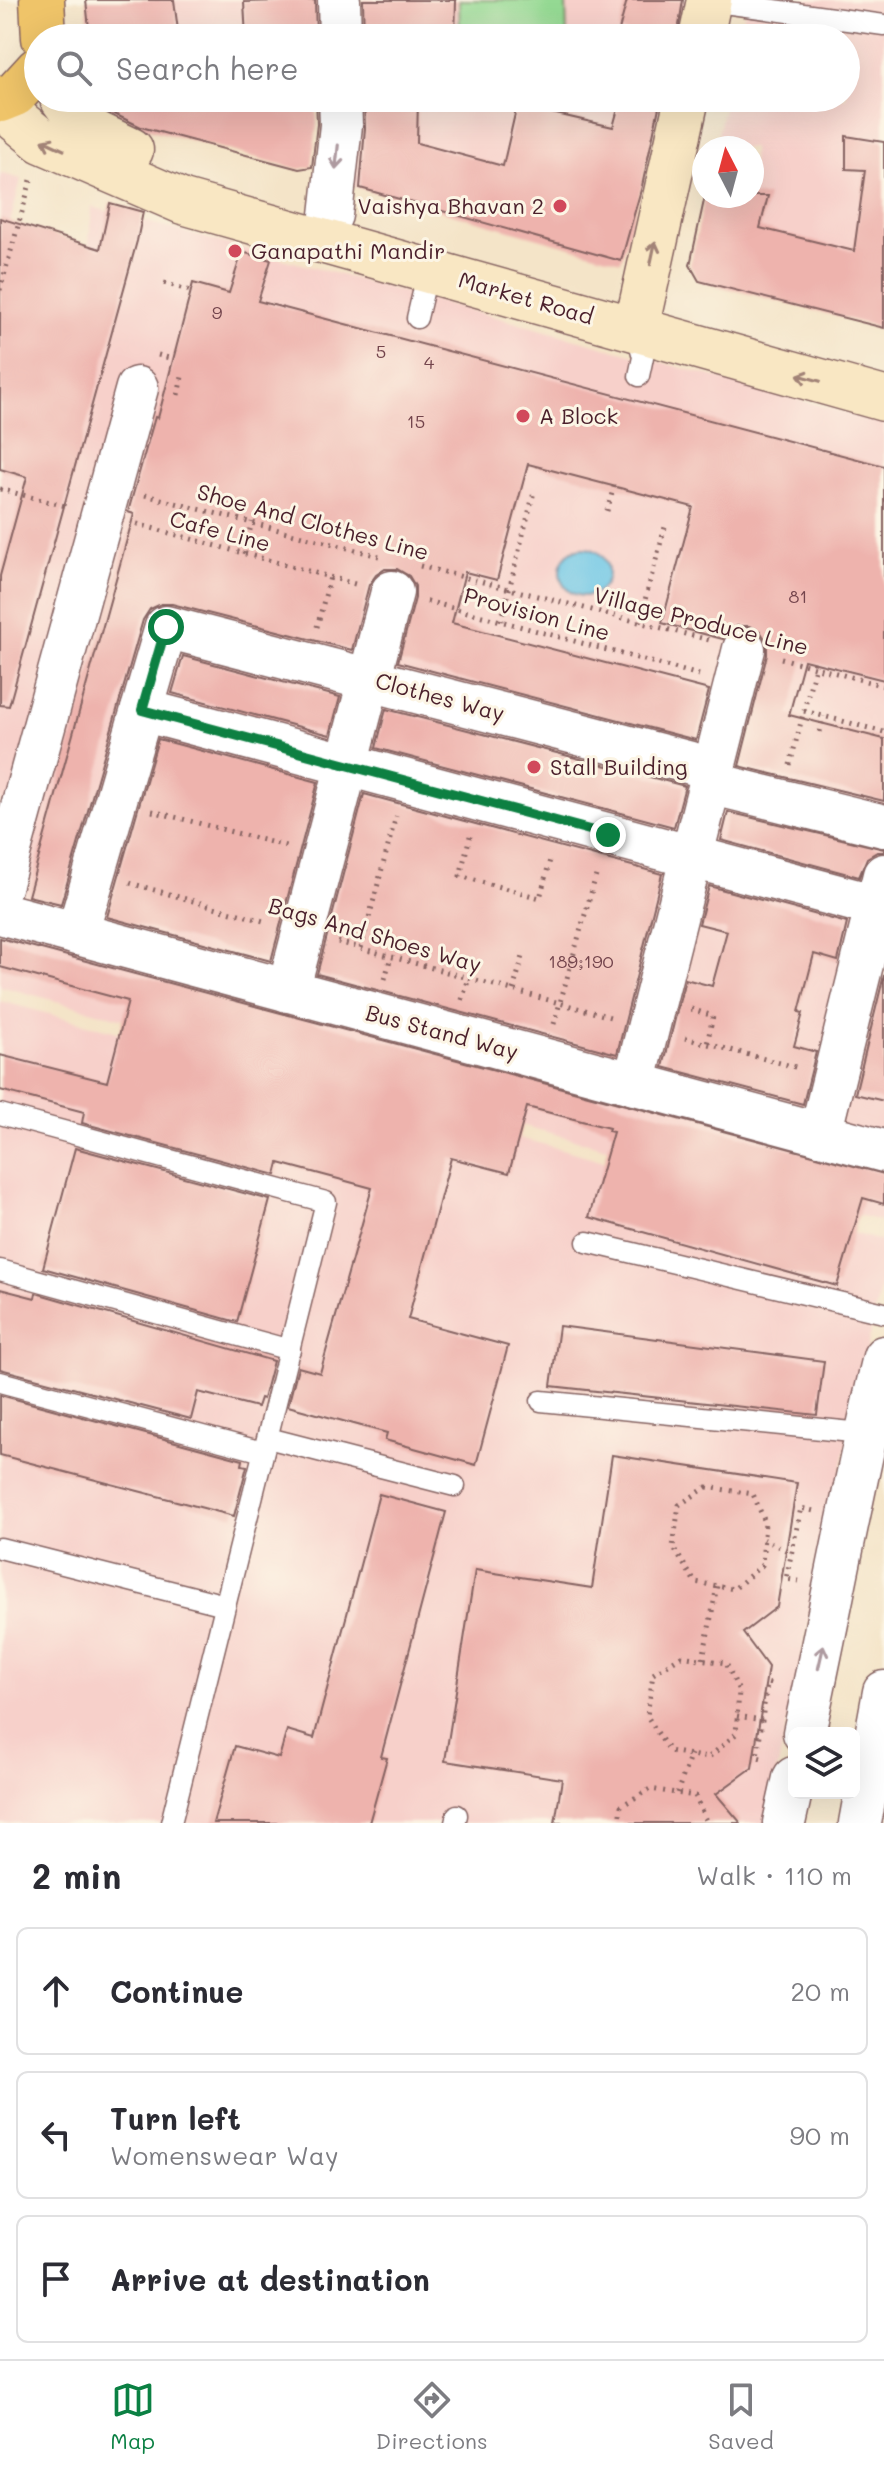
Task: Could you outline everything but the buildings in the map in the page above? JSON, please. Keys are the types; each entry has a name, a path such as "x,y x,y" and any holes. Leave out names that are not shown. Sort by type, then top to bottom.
{"main road":[{"path":"42,0 43,24"},
{"path":"704,24 709,0"},
{"path":"0,103 24,84"},
{"name":"Market Road","path":"0,103 42,141 183,202 428,271 884,367"},
{"name":"Market Road","path":"72,112 83,127 190,178 331,215 884,399"},
{"path":"639,315 684,112"}],"street":[{"path":"339,0 340,24"},
{"path":"331,215 341,112"},
{"path":"0,887 137,388"},
{"path":"288,991 398,572"},
{"name":"Clothes Way","path":"142,710 166,627 370,679 712,776 781,801 884,826"},
{"path":"634,1084 739,666"},
{"path":"77,934 142,710 691,856 880,890 820,1134"},
{"name":"Bus Stand Way","path":"0,913 884,1151"},
{"path":"805,1727 836,1587 875,1434 884,1357"},
{"path":"860,1823 884,1692"},
{"path":"784,1823 789,1799"}],"lane":[{"path":"709,0 884,25"},
{"path":"417,318 428,271"},
{"path":"639,315 643,357 639,376"},
{"path":"0,1114 326,1202 171,1823"},
{"path":"587,1242 884,1313"},
{"path":"0,1270 290,1350"},
{"path":"0,1382 455,1486"},
{"path":"541,1401 875,1434"},
{"path":"0,1548 225,1605"}],"path":[{"path":"0,290 42,141"},
{"path":"164,283 191,291"},
{"path":"177,399 183,372"},
{"path":"607,511 614,486"},
{"path":"0,489 22,494"},
{"path":"501,621 534,492"},
{"name":"Shoe And Clothes Line","path":"106,500 252,522 398,572 509,588"},
{"name":"Cafe Line","path":"106,500 244,554 330,577"},
{"path":"244,554 252,522"},
{"path":"639,622 665,527"},
{"name":"Provision Line","path":"330,577 398,572 501,621 739,666"},
{"path":"307,663 330,577"},
{"name":"Village Produce Line","path":"509,588 639,622 739,666 815,667 884,686"},
{"path":"781,801 815,667"},
{"path":"804,711 884,732"},
{"path":"820,732 823,716"},
{"path":"361,948 405,780"},
{"path":"116,801 321,856"},
{"path":"559,1003 608,835"},
{"name":"Bags And Shoes Way","path":"95,874 834,1077"},
{"path":"460,876 540,898"},
{"path":"513,990 524,953"},
{"path":"707,1487 753,1494 765,1522 763,1539 762,1565 734,1589 695,1582 673,1547 679,1505 707,1487"},
{"path":"786,1579 801,1508"},
{"path":"763,1539 792,1553"},
{"path":"703,1660 717,1586"},
{"path":"681,1656 726,1663 739,1691 737,1716 736,1734 708,1758 669,1751 647,1716 653,1674 681,1656"},
{"path":"737,1716 762,1720"},
{"path":"677,1793 691,1754"},
{"path":"619,1823 621,1806 650,1789 695,1796 707,1823"}],"shaded area":[{"path":"86,0 318,0 320,24 89,24"},
{"path":"364,0 690,0 683,24 363,24"},
{"path":"747,0 884,0 884,329 778,301 713,208 764,208 764,136 718,136 723,112 860,112 860,24 742,24"},
{"path":"354,112 659,112 622,256 618,260 348,185"},
{"path":"0,173 21,179 0,263"},
{"path":"92,207 884,423 884,1222 0,986 0,328 88,255"},
{"path":"0,1001 580,1154 884,1242 884,1269 766,1823 0,1823"}],"green space":[{"path":"459,0 566,0 567,24 460,24"}],"water":[{"path":"584,548 601,555 608,572 601,589 584,596 567,589 560,572 567,555"}],"place":[{"name":"Vaishya Bhavan 2","path":"560,206"},
{"name":"Ganapathi Mandir","path":"235,251"},
{"name":"A Block","path":"523,416"},
{"name":"Stall Building","path":"534,767"}],"route":[{"path":"166,627 142,710 608,835"}]}
